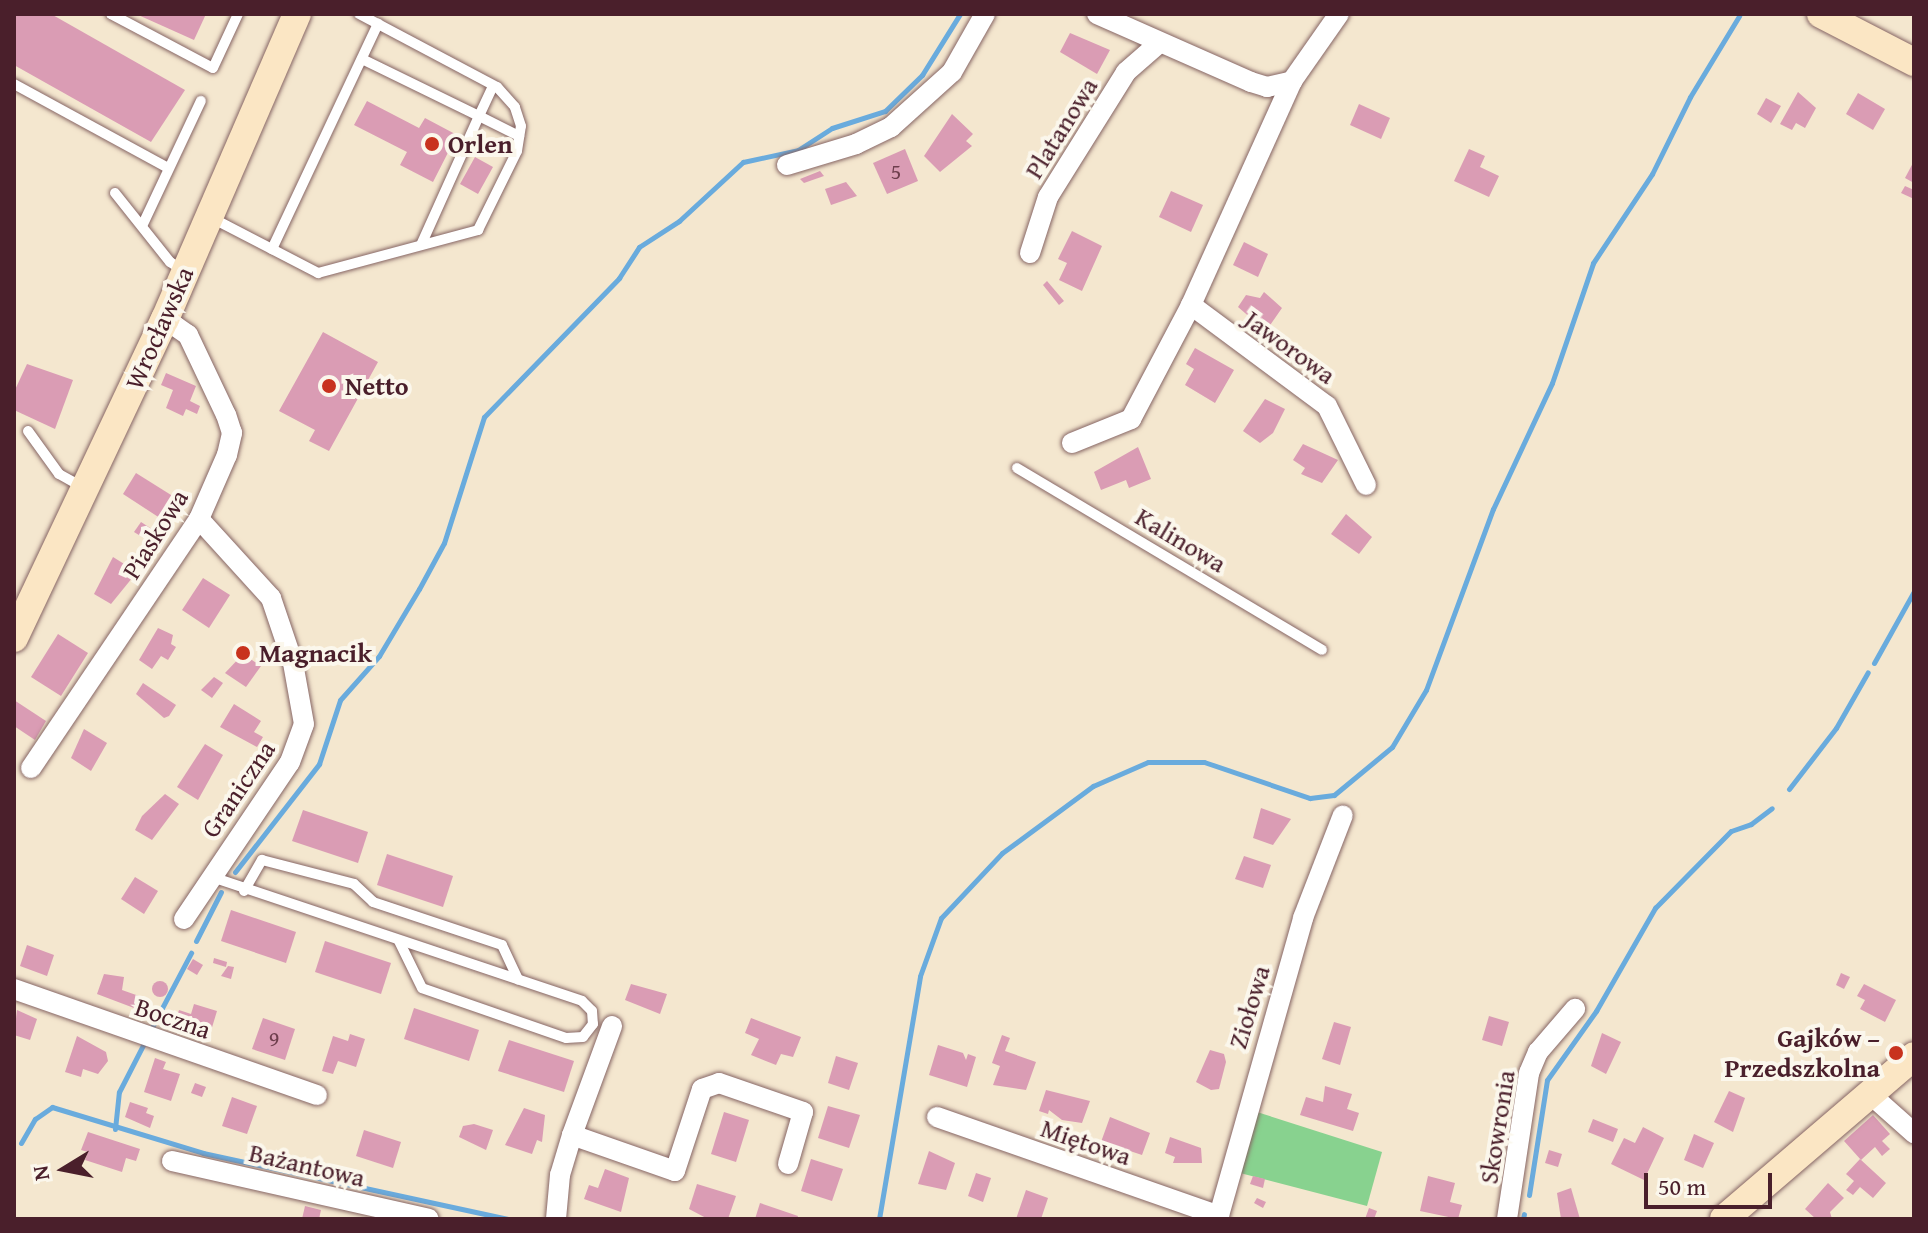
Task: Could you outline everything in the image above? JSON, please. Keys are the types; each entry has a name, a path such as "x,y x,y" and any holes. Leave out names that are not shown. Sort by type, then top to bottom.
{"main road":[{"name":"Wrocławska","path":"14,638 165,319 297,14"},
{"path":"1821,14 1914,62"},
{"path":"1724,1219 1914,1056"}],"street":[{"path":"787,165 891,127 952,72 985,14"},
{"path":"1097,14 1158,44 1267,87 1292,81"},
{"path":"1072,443 1131,419 1191,305 1292,81 1339,14"},
{"name":"Platanowa","path":"1030,253 1048,197 1126,72 1158,44"},
{"name":"Jaworowa","path":"1191,305 1327,406 1366,485"},
{"name":"Piaskowa","path":"31,768 199,519 232,433 188,335 165,319"},
{"name":"Graniczna","path":"184,919 210,876 290,762 304,724 293,663 271,598 199,519"},
{"name":"Ziołowa","path":"1218,1217 1303,918 1343,815"},
{"name":"Boczna","path":"14,989 317,1095"},
{"name":"Skowronia","path":"1507,1219 1529,1073 1538,1052 1575,1009"},
{"path":"556,1219 560,1175 612,1026"},
{"path":"572,1135 675,1171 702,1089 719,1083 803,1112 788,1164"},
{"path":"1870,1094 1914,1133"},
{"name":"Miętowa","path":"937,1117 1218,1217"},
{"name":"Bażantowa","path":"172,1161 429,1219"}],"lane":[{"path":"111,14 213,68 238,14"},
{"path":"208,216 318,273 478,230 517,151 519,136 515,107 493,86 359,14"},
{"path":"272,249 378,24"},
{"path":"362,59 519,136"},
{"path":"14,84 168,168"},
{"path":"421,245 493,86"},
{"path":"143,224 201,101"},
{"path":"115,193 143,224 170,262 185,271"},
{"path":"28,431 59,474 87,489"},
{"name":"Kalinowa","path":"1017,468 1322,650"},
{"path":"244,891 262,860 354,884 373,902 502,945 518,980"},
{"path":"210,876 244,891 399,941 582,1001 592,1011 593,1024 583,1037 566,1038 422,988 399,941"}],"green space":[{"path":"1257,1112 1382,1152 1367,1206 1240,1173"}],"building":[{"path":"14,14 51,14 185,90 151,142 14,65"},
{"path":"136,14 206,14 194,40"},
{"path":"1070,33 1110,50 1097,74 1060,52"},
{"path":"1798,92 1816,108 1805,128 1796,123 1792,130 1780,124"},
{"path":"1858,93 1885,109 1873,130 1846,114"},
{"path":"1766,98 1781,106 1771,123 1757,114"},
{"path":"367,101 419,128 425,118 457,135 433,182 400,165 407,152 354,125"},
{"path":"1359,104 1390,118 1381,139 1350,125"},
{"path":"952,114 973,134 966,141 972,146 940,172 924,156"},
{"path":"905,149 918,181 887,194 873,163"},
{"path":"1469,149 1485,156 1480,167 1499,176 1489,197 1454,181"},
{"path":"475,157 493,167 478,194 460,184"},
{"path":"1914,161 1914,183 1905,178"},
{"path":"820,171 824,176 804,183 800,179"},
{"path":"846,182 857,196 831,205 825,189"},
{"path":"1905,186 1914,190 1914,199 1901,193"},
{"path":"1171,191 1203,205 1191,232 1159,217"},
{"path":"1072,231 1102,246 1082,291 1059,280 1067,263 1058,259"},
{"path":"1244,242 1268,254 1258,277 1233,265"},
{"path":"1047,281 1064,301 1059,305 1043,285"},
{"path":"1264,292 1282,308 1266,331 1238,307 1246,295 1260,298"},
{"name":"Netto","path":"323,332 378,362 329,451 309,441 315,430 279,411"},
{"path":"1195,348 1234,370 1215,403 1185,385 1194,369 1186,364"},
{"path":"27,364 73,380 55,429 14,410 14,392"},
{"path":"166,373 196,386 190,401 200,406 197,414 186,409 183,416 166,408 173,390 161,385"},
{"path":"1265,399 1285,409 1273,433 1260,443 1243,431"},
{"path":"1303,444 1338,460 1322,483 1301,474 1305,468 1293,460"},
{"path":"1138,447 1151,479 1129,488 1126,480 1101,490 1094,472"},
{"path":"136,473 179,500 166,522 123,494"},
{"path":"1346,514 1372,537 1359,554 1331,534"},
{"path":"141,522 158,533 152,543 134,532"},
{"path":"113,557 137,572 111,604 94,594"},
{"path":"203,578 230,595 209,628 182,610"},
{"path":"158,628 173,635 171,644 176,647 168,660 161,656 152,669 139,660"},
{"path":"58,634 88,653 61,696 31,677"},
{"path":"243,654 261,666 246,687 225,673"},
{"path":"214,677 223,683 212,698 201,690"},
{"path":"143,683 176,705 169,716 164,718 136,694"},
{"path":"14,700 46,721 35,740 14,726"},
{"path":"234,704 261,721 254,732 263,737 257,747 220,727"},
{"path":"84,729 107,743 91,771 71,758"},
{"path":"205,744 223,755 198,800 177,787"},
{"path":"165,794 179,804 152,840 135,830 142,816"},
{"path":"1261,808 1291,819 1273,845 1253,838"},
{"path":"303,810 368,832 358,863 292,841"},
{"path":"387,854 453,876 443,907 377,885"},
{"path":"1244,856 1271,865 1263,888 1235,879"},
{"path":"135,877 158,891 144,914 121,899"},
{"path":"231,910 296,932 286,963 221,941"},
{"path":"325,941 391,963 381,994 315,972"},
{"path":"27,945 54,955 47,976 20,966"},
{"path":"214,958 227,962 226,967 213,963"},
{"path":"193,959 203,965 197,975 187,969"},
{"path":"228,966 234,967 231,979 221,976"},
{"path":"1841,973 1850,977 1844,989 1836,985"},
{"path":"104,974 124,977 122,990 139,996 134,1008 97,994"},
{"path":"157,981 163,981 168,989 166,995 157,997 152,992 152,986"},
{"path":"631,984 667,994 660,1014 625,1000"},
{"path":"1864,984 1896,1000 1885,1022 1860,1009 1865,1000 1857,996"},
{"path":"194,1004 217,1011 210,1034 188,1034 190,1027 175,1022 179,1010 191,1014"},
{"path":"414,1008 479,1030 469,1061 404,1039"},
{"path":"17,1010 37,1019 30,1040 14,1035"},
{"path":"1489,1016 1509,1022 1502,1046 1482,1040"},
{"path":"263,1018 295,1029 285,1060 252,1049"},
{"path":"751,1018 801,1037 793,1057 781,1054 776,1065 751,1055 759,1039 745,1033"},
{"path":"1334,1022 1351,1027 1340,1065 1322,1059"},
{"path":"1602,1033 1621,1042 1606,1074 1591,1066"},
{"path":"350,1034 365,1039 356,1067 338,1061 333,1074 322,1071 333,1036 348,1041"},
{"path":"1002,1035 1010,1038 1005,1051 1036,1062 1026,1090 993,1085 1000,1066 992,1063"},
{"path":"77,1036 106,1052 108,1061 98,1074 83,1069 81,1077 65,1072"},
{"path":"509,1040 574,1061 564,1092 498,1071"},
{"path":"938,1045 963,1053 966,1060 968,1054 976,1057 967,1087 929,1075"},
{"path":"1210,1050 1224,1054 1226,1062 1219,1089 1211,1090 1196,1082"},
{"path":"836,1056 858,1063 849,1090 828,1083"},
{"path":"155,1058 166,1062 163,1069 180,1074 171,1101 144,1092"},
{"path":"195,1083 206,1087 202,1097 191,1093"},
{"path":"1325,1086 1352,1094 1347,1109 1359,1113 1353,1131 1300,1115 1306,1097 1323,1102"},
{"path":"1046,1090 1090,1101 1082,1123 1062,1120 1049,1110 1048,1114 1039,1111"},
{"path":"1729,1091 1745,1098 1733,1132 1714,1122"},
{"path":"232,1097 257,1106 247,1134 222,1126"},
{"path":"130,1102 148,1108 146,1113 154,1116 150,1128 125,1117"},
{"path":"828,1106 860,1115 849,1148 818,1138"},
{"path":"524,1108 545,1115 542,1142 537,1140 532,1154 505,1145"},
{"path":"724,1112 749,1120 736,1162 711,1154"},
{"path":"1873,1115 1890,1134 1882,1141 1890,1149 1882,1156 1875,1147 1861,1160 1844,1141"},
{"path":"1110,1117 1150,1133 1142,1155 1127,1150 1125,1155 1101,1142"},
{"path":"1593,1119 1618,1129 1613,1142 1588,1132"},
{"path":"474,1124 493,1130 486,1150 459,1137 463,1126"},
{"path":"1643,1127 1664,1138 1644,1180 1611,1164 1624,1138 1635,1143"},
{"path":"364,1130 401,1142 393,1168 356,1156"},
{"path":"88,1132 140,1149 136,1161 126,1158 122,1172 85,1160 88,1152 81,1150"},
{"path":"1694,1134 1714,1143 1703,1168 1684,1160"},
{"path":"1170,1137 1201,1148 1202,1163 1173,1163 1175,1157 1165,1153"},
{"path":"1549,1150 1562,1154 1558,1167 1545,1163"},
{"path":"929,1151 955,1163 946,1190 918,1184"},
{"path":"811,1159 843,1169 832,1201 801,1191"},
{"path":"1860,1159 1886,1183 1873,1198 1860,1187 1853,1195 1846,1190 1854,1181 1846,1174"},
{"path":"605,1169 629,1178 621,1212 584,1199 589,1185 598,1188"},
{"path":"976,1173 991,1178 983,1202 968,1196"},
{"path":"1253,1176 1265,1179 1263,1188 1250,1184"},
{"path":"1428,1176 1455,1183 1450,1202 1462,1205 1458,1219 1420,1211"},
{"path":"1828,1183 1844,1198 1830,1212 1832,1219 1816,1219 1805,1209"},
{"path":"697,1184 736,1196 728,1219 708,1219 689,1209"},
{"path":"1571,1188 1580,1219 1561,1219 1557,1193"},
{"path":"1026,1190 1048,1198 1041,1219 1016,1219"},
{"path":"1257,1198 1266,1202 1263,1208 1254,1203"},
{"path":"760,1203 798,1216 797,1219 755,1219"},
{"path":"305,1206 321,1210 319,1219 302,1219"},
{"path":"1369,1208 1377,1211 1374,1219 1365,1219"}],"waterway":[{"path":"235,872 319,764 340,700 379,656 419,589 444,543 484,417 619,278 639,247 679,221 743,162 798,150 832,128 885,111 922,75 960,14"},
{"path":"879,1219 920,976 941,918 1002,853 1093,786 1148,762 1204,762 1310,798 1334,795 1392,747 1426,690 1493,509 1552,383 1593,263 1652,174 1690,97 1739,16"},
{"path":"1874,663 1914,591"},
{"path":"1789,789 1836,728 1868,672"},
{"path":"1529,1195 1547,1080 1596,1011 1655,908 1731,831 1751,824 1772,808"},
{"path":"196,941 221,892"},
{"path":"152,1027 191,953"},
{"path":"115,1129 119,1092 143,1045"},
{"path":"21,1143 35,1119 52,1107 203,1153 508,1219"},
{"path":"1523,1219 1524,1214"}],"place":[{"name":"Orlen","path":"432,144"},
{"name":"Netto","path":"329,386"},
{"name":"Magnacik","path":"243,653"},
{"name":"Gajków – Przedszkolna","path":"1896,1053"}]}
